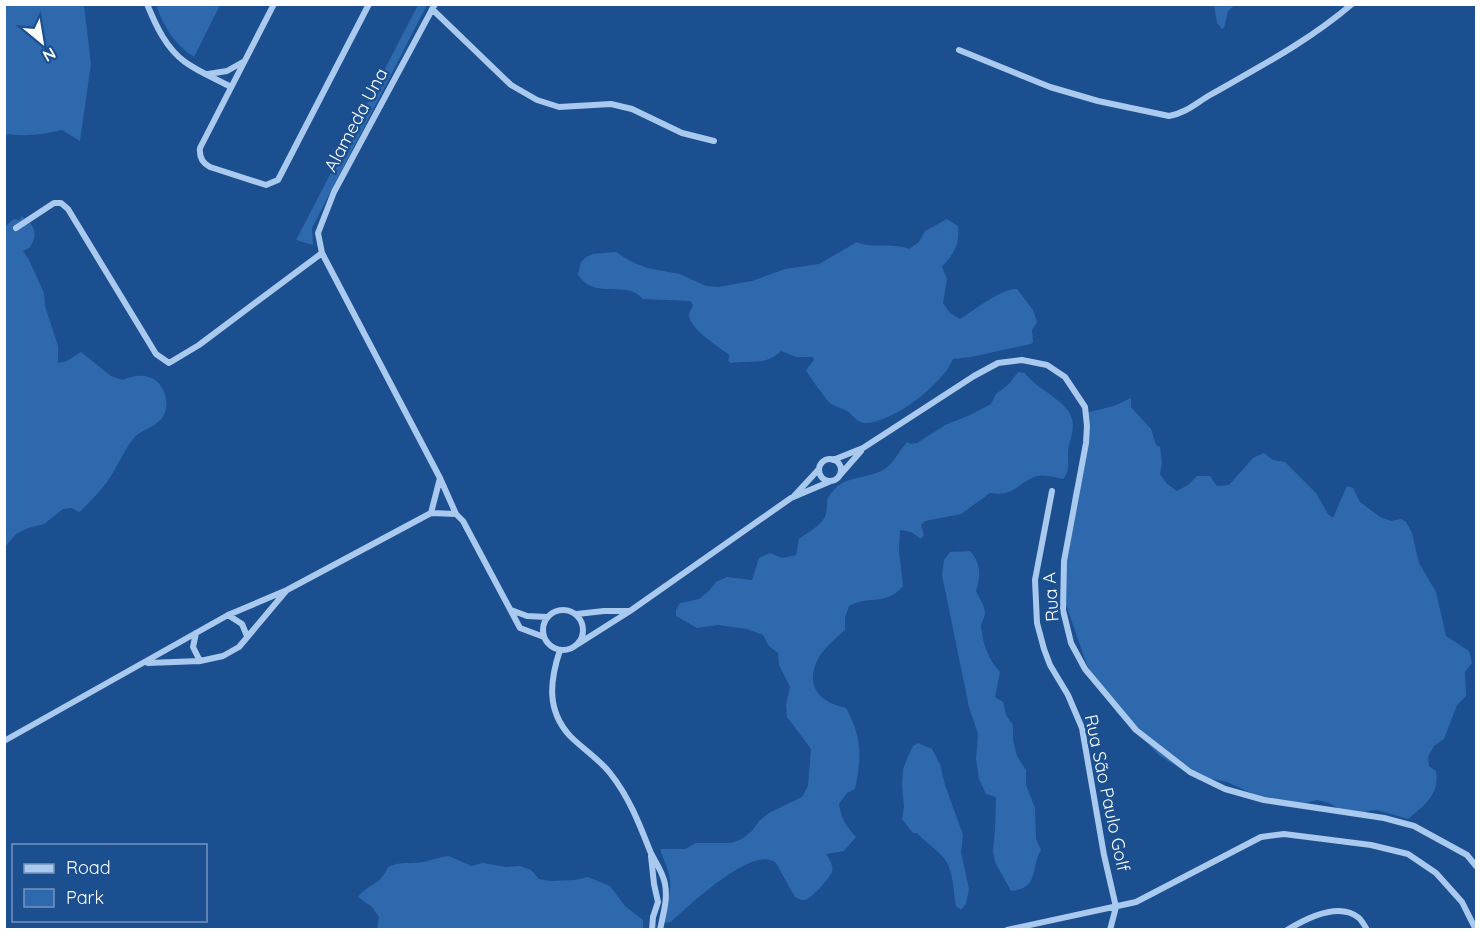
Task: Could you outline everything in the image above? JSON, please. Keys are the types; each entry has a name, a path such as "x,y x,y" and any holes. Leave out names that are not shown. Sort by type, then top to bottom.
{"street":[{"path":"147,4 167,45 185,62 231,87"},
{"path":"274,4 200,148 202,162 210,167 267,185 279,180 369,4"},
{"path":"959,50 1050,87 1098,101 1170,116 1181,114 1280,56 1331,22 1352,4"},
{"path":"434,7 511,85 537,100 560,107 611,104 632,109 682,133 714,141"},
{"name":"Alameda Una","path":"322,253 318,233 334,192 434,7"},
{"path":"207,74 227,71 244,62"},
{"path":"16,228 54,203 61,203 68,209 156,354 169,363 199,345 322,253 440,478 456,514 463,520 520,628 544,638 560,650 573,648 582,638 584,626 577,614"},
{"name":"Rua A","path":"578,644 630,611 791,498 826,460 833,460 863,448 998,363 1022,360 1047,364 1065,377 1085,407 1087,426 1086,443 1064,561 1063,610 1071,643 1085,669 1136,730 1190,772 1225,789 1264,801 1384,818 1414,826 1467,855 1476,866"},
{"name":"Rua A","path":"791,498 840,475 863,448"},
{"path":"833,460 841,468 840,475"},
{"path":"819,469 821,476 831,481"},
{"path":"431,513 440,478"},
{"name":"Rua São Paulo Golf","path":"1052,490 1035,580 1037,623 1050,665 1072,704 1082,728 1104,855 1116,907 1110,930"},
{"path":"4,741 228,615 287,590 431,513 456,514"},
{"path":"144,663 200,661 223,656 238,647 287,590"},
{"path":"510,610 547,617 558,610 565,609 577,614 630,611"},
{"path":"228,615 242,624 247,636"},
{"path":"544,638 543,631 547,617"},
{"path":"196,633 193,647 200,661"},
{"path":"560,650 552,674 551,699 568,734 609,771 625,793 638,819 665,884 666,904 660,930"},
{"path":"1007,930 1027,928 1136,902 1261,837 1284,834 1371,845 1408,854 1436,873 1462,902 1476,930"},
{"path":"651,853 658,902 652,930"},
{"path":"1287,930 1323,913 1341,911 1349,912 1359,918 1367,930"}],"green space":[{"path":"4,5 84,5 91,64 80,141 62,130 35,135 8,134 5,137"},
{"path":"156,5 220,5 194,57 170,34"},
{"path":"418,5 427,5 312,228 313,245 296,240"},
{"path":"1214,5 1235,5 1228,11 1222,29 1217,23"},
{"path":"21,216 30,223 34,230 32,243 23,251 44,293 45,306 58,346 58,363 67,361 81,352 111,376 122,380 138,376 154,379 165,394 166,407 159,421 133,439 106,483 82,510 79,512 72,508 63,509 44,524 16,534 5,547 4,227 14,219 20,220"},
{"path":"947,219 958,226 958,238 955,248 942,267 947,279 943,303 950,313 960,319 996,296 1017,289 1033,310 1037,322 1032,330 1033,342 953,359 939,379 916,400 890,416 866,423 860,422 847,411 830,403 825,397 806,370 814,360 813,357 796,357 781,351 764,361 730,363 728,360 730,355 705,337 690,319 689,314 693,305 690,301 643,299 628,290 593,287 585,283 578,275 581,262 586,257 593,254 616,252 647,268 680,274 706,286 718,287 752,281 785,269 819,264 857,242 909,249 919,242 925,231"},
{"path":"1018,372 1025,373 1065,406 1072,419 1068,470 1063,479 1037,476 1009,492 990,493 961,514 925,521 921,525 924,535 921,539 911,532 900,530 899,551 903,586 891,596 849,606 845,618 845,630 824,650 815,667 813,676 816,691 828,701 846,708 858,738 859,767 855,789 847,793 839,804 844,822 856,837 844,851 826,854 832,865 832,872 808,899 802,900 795,897 776,863 766,859 738,869 706,891 671,922 663,923 670,880 660,849 685,849 696,843 731,843 742,839 769,813 802,797 808,786 811,749 787,717 786,705 790,687 779,665 778,653 769,646 763,635 747,629 718,625 697,628 676,616 680,603 699,599 716,582 727,577 752,580 759,558 770,553 782,558 796,555 799,539 822,522 826,514 828,497 838,486 844,482 879,472 892,463 907,442 917,443 945,425 991,404 996,394 1009,384"},
{"path":"1131,398 1131,407 1151,429 1156,445 1160,447 1162,463 1160,474 1167,484 1177,491 1197,476 1210,476 1217,486 1229,485 1253,458 1264,453 1273,460 1285,462 1316,493 1328,514 1333,518 1347,486 1353,488 1360,502 1380,517 1391,521 1401,519 1406,522 1412,533 1419,563 1436,592 1446,636 1469,651 1472,663 1465,672 1466,696 1457,705 1444,739 1434,746 1428,757 1429,766 1436,771 1436,787 1430,799 1408,819 1377,810 1367,811 1364,815 1341,810 1329,803 1317,800 1306,803 1262,798 1227,782 1191,775 1160,756 1116,712 1087,665 1065,602 1064,566 1073,492 1085,460 1085,413 1114,406"},
{"path":"970,551 979,570 976,591 985,610 981,627 983,639 989,657 1000,672 995,697 1003,702 1006,715 1013,725 1013,740 1017,756 1026,770 1026,785 1035,808 1036,839 1041,850 1030,882 1020,889 1011,891 995,862 993,851 996,797 986,794 979,779 976,759 978,734 969,707 942,575 944,560 950,552"},
{"path":"918,743 932,749 940,764 963,835 961,852 969,889 966,904 961,910 956,906 951,873 946,861 917,833 913,833 902,819 903,769 913,746"},
{"path":"449,856 471,866 483,863 506,867 520,866 531,870 539,879 551,881 588,877 610,886 625,906 643,920 643,929 377,929 379,917 372,907 358,897 362,892 378,881 392,865 424,862"}]}
